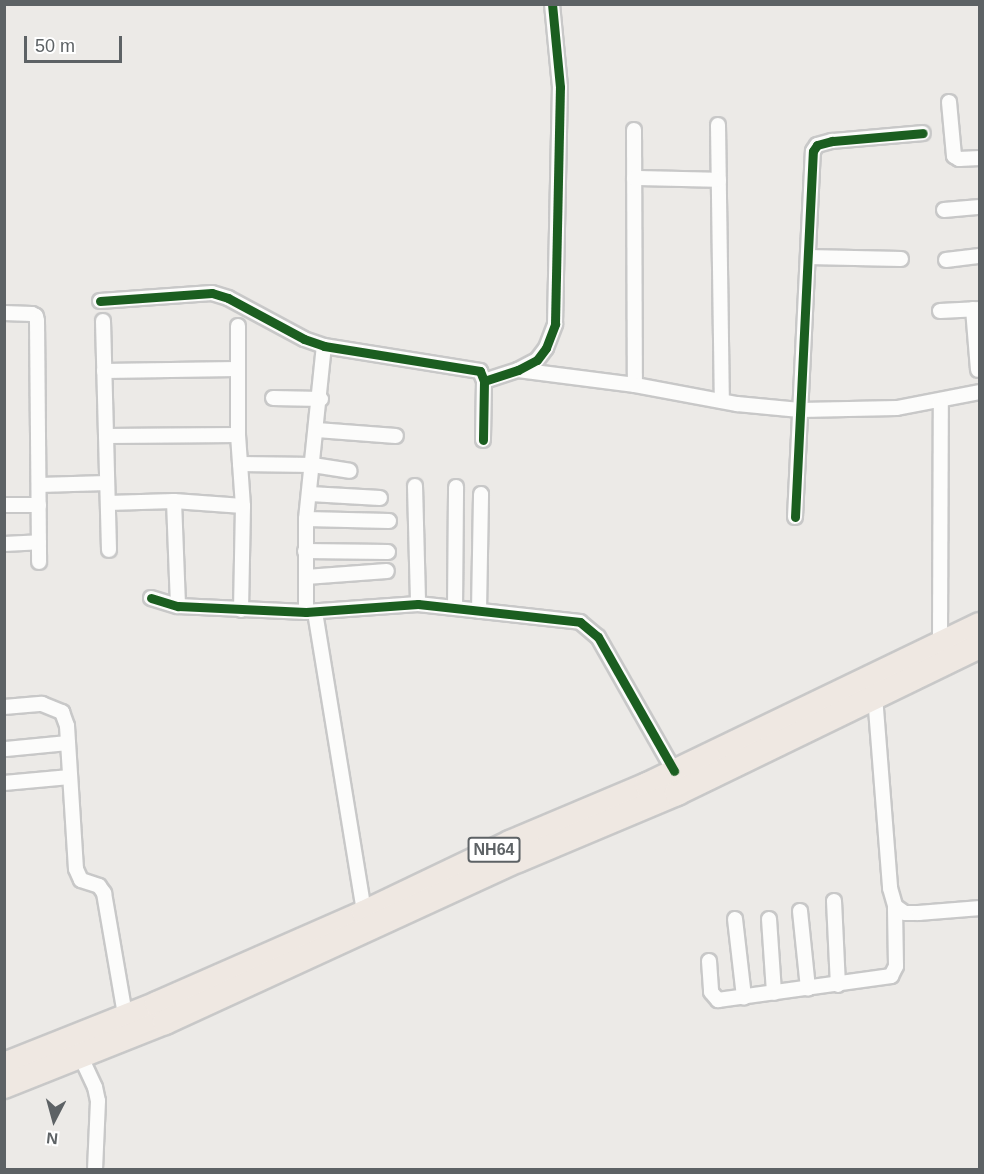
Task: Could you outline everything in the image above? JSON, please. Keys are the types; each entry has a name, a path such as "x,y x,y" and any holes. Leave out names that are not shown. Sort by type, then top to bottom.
{"highway":[{"name":"NH64","path":"366,922 510,843 674,771 980,625"},
{"name":"NH64","path":"4,1065 127,1026 366,922 677,793 980,646"},
{"name":"NH64","path":"4,1086 80,1055 127,1026"}],"street":[{"path":"484,381 518,370 537,360 546,348 555,324 560,87 552,4"},
{"path":"949,102 954,156 959,159 980,158"},
{"path":"718,124 722,401"},
{"path":"634,130 635,385"},
{"path":"795,517 813,151 817,145 832,141 923,133"},
{"path":"634,178 719,180"},
{"path":"944,210 980,207"},
{"path":"946,260 980,256"},
{"path":"808,257 901,259"},
{"path":"100,301 206,293 219,295 304,339 324,346 480,371 484,381 483,440"},
{"path":"940,311 976,309 978,370"},
{"path":"4,313 36,316 39,562"},
{"path":"103,321 109,550"},
{"path":"238,326 238,435 243,506 241,610"},
{"path":"324,346 321,399 306,519 306,577 310,612 366,922"},
{"path":"104,371 237,369"},
{"path":"518,370 635,385 722,401 800,410 897,408 980,392"},
{"path":"273,398 321,399"},
{"path":"940,643 941,401"},
{"path":"317,430 396,436"},
{"path":"106,436 238,435"},
{"path":"240,464 313,465 350,471"},
{"path":"39,485 107,483"},
{"path":"415,486 418,604"},
{"path":"456,488 456,608"},
{"path":"310,494 380,498"},
{"path":"479,611 481,494"},
{"path":"108,503 174,501 243,506"},
{"path":"174,501 178,606"},
{"path":"4,505 39,505"},
{"path":"306,519 389,521"},
{"path":"4,544 39,542"},
{"path":"305,551 388,552"},
{"path":"306,577 387,572"},
{"path":"151,598 178,606 310,612 418,604 571,620 589,627 598,638 674,771"},
{"path":"709,962 714,998 718,1000 891,976 896,966 895,906 890,888 875,696"},
{"path":"4,707 42,704 53,706 62,712 67,726 76,869 81,879 99,886 104,892 127,1026"},
{"path":"6,749 68,743"},
{"path":"4,783 70,777"},
{"path":"834,901 838,985"},
{"path":"895,906 905,913 919,914 980,908"},
{"path":"800,911 808,989"},
{"path":"735,919 744,997"},
{"path":"769,919 774,993"},
{"path":"80,1055 95,1087 98,1101 95,1170"}],"cycle path":[{"path":"484,381 518,370 537,360 546,348 555,324 560,87 552,4"},
{"path":"795,517 813,151 817,145 832,141 923,133"},
{"path":"100,301 212,293 228,298 304,339 324,346 480,371 484,381 483,440"},
{"path":"151,598 178,606 306,612 418,604 580,622 598,637 674,771"}]}
